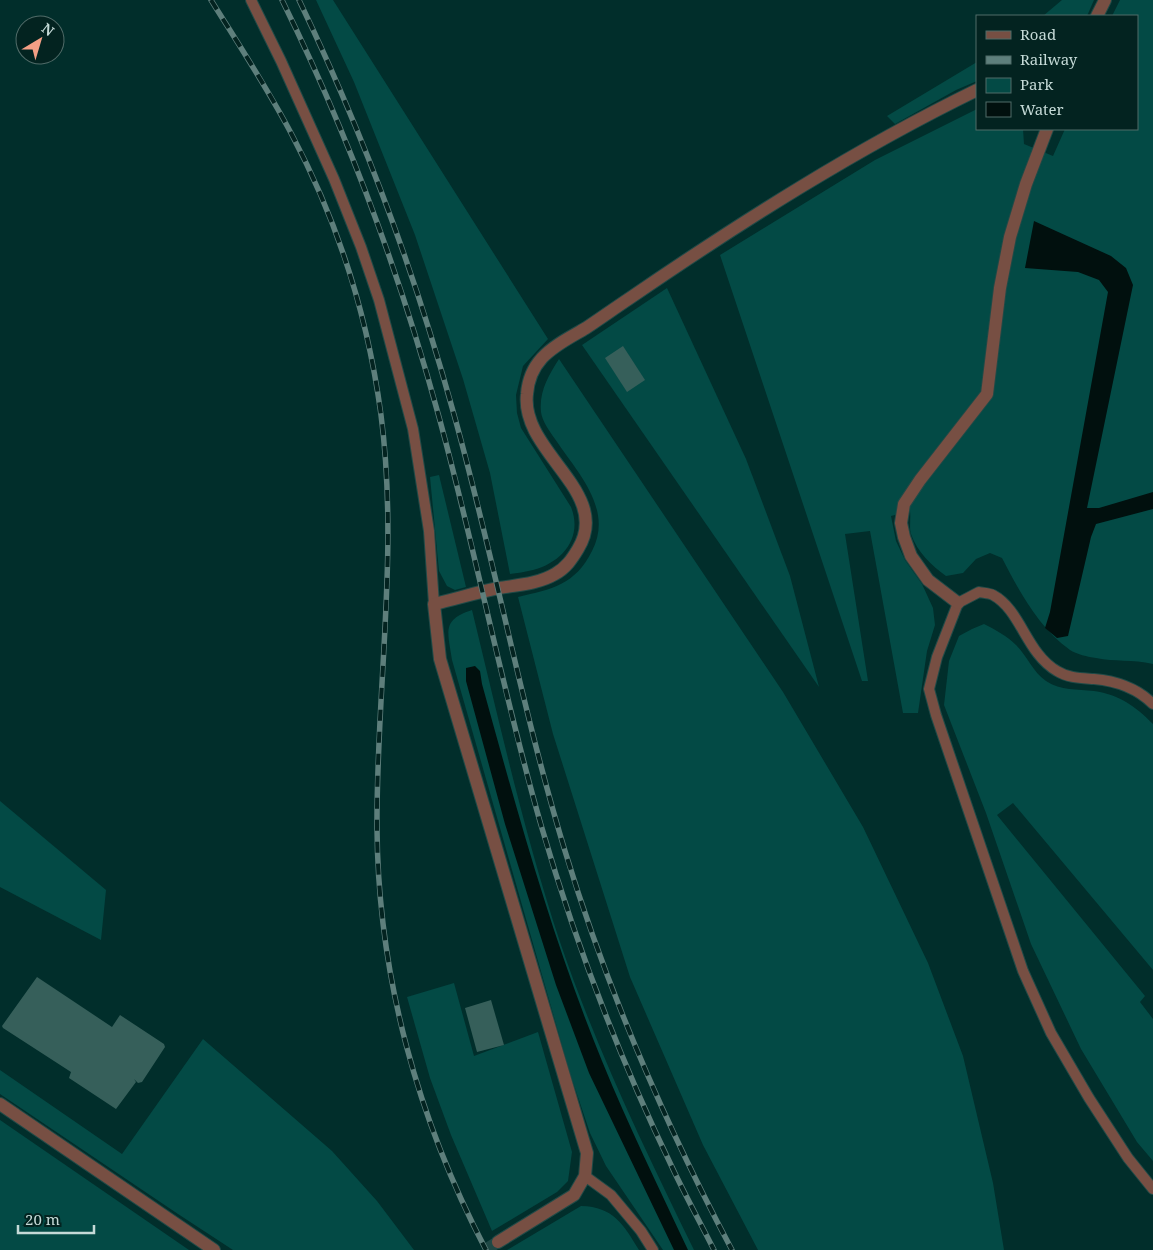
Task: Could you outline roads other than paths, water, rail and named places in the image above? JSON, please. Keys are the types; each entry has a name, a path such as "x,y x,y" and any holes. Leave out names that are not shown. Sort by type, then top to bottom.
{"street":[{"path":"1098,15 1105,0"},
{"path":"498,1242 574,1195 585,1176 587,1153 440,659 434,604 497,588 533,583 554,575 570,562 582,544 587,525 584,505 532,430 527,414 528,384 531,373 542,358 655,280 855,154 976,91"},
{"path":"958,603 928,580 911,556 901,522 904,504 920,480 987,394 1000,288 1010,237 1026,184 1047,130"},
{"path":"0,1104 214,1250"}],"lane":[{"path":"251,0 334,178 379,300 413,429 429,531 434,604"},
{"path":"1153,704 1132,688 1114,682 1075,678 1058,672 1043,662 1006,605 993,594 979,592 958,603 937,658 929,689 936,715 1024,971 1051,1033 1094,1106 1128,1158 1153,1189"},
{"path":"585,1176 612,1195 653,1250"}],"water":[{"path":"1034,221 1111,256 1126,268 1133,285 1087,508 1099,508 1153,492 1153,509 1096,524 1091,537 1068,636 1057,638 1045,628 1050,612 1108,292 1099,280 1078,272 1025,268"},
{"path":"475,666 480,671 495,732 536,874 584,1015 622,1109 688,1250 674,1250 589,1073 556,985 505,824 466,681 466,668"}],"tunnel":[{"path":"485,1250 498,1242"}],"railway":[{"path":"211,0 273,101 308,168 337,236 349,271 368,343 381,415 388,518 377,828 379,883 385,938 406,1046 422,1098 440,1150 486,1250"},
{"path":"282,0 329,102 371,205 407,310 439,417 527,774 554,869 583,956 634,1084 677,1177 714,1250"},
{"path":"299,0 366,151 404,254 438,358 482,521 549,796 581,903 618,1004 660,1104 732,1250"}]}
